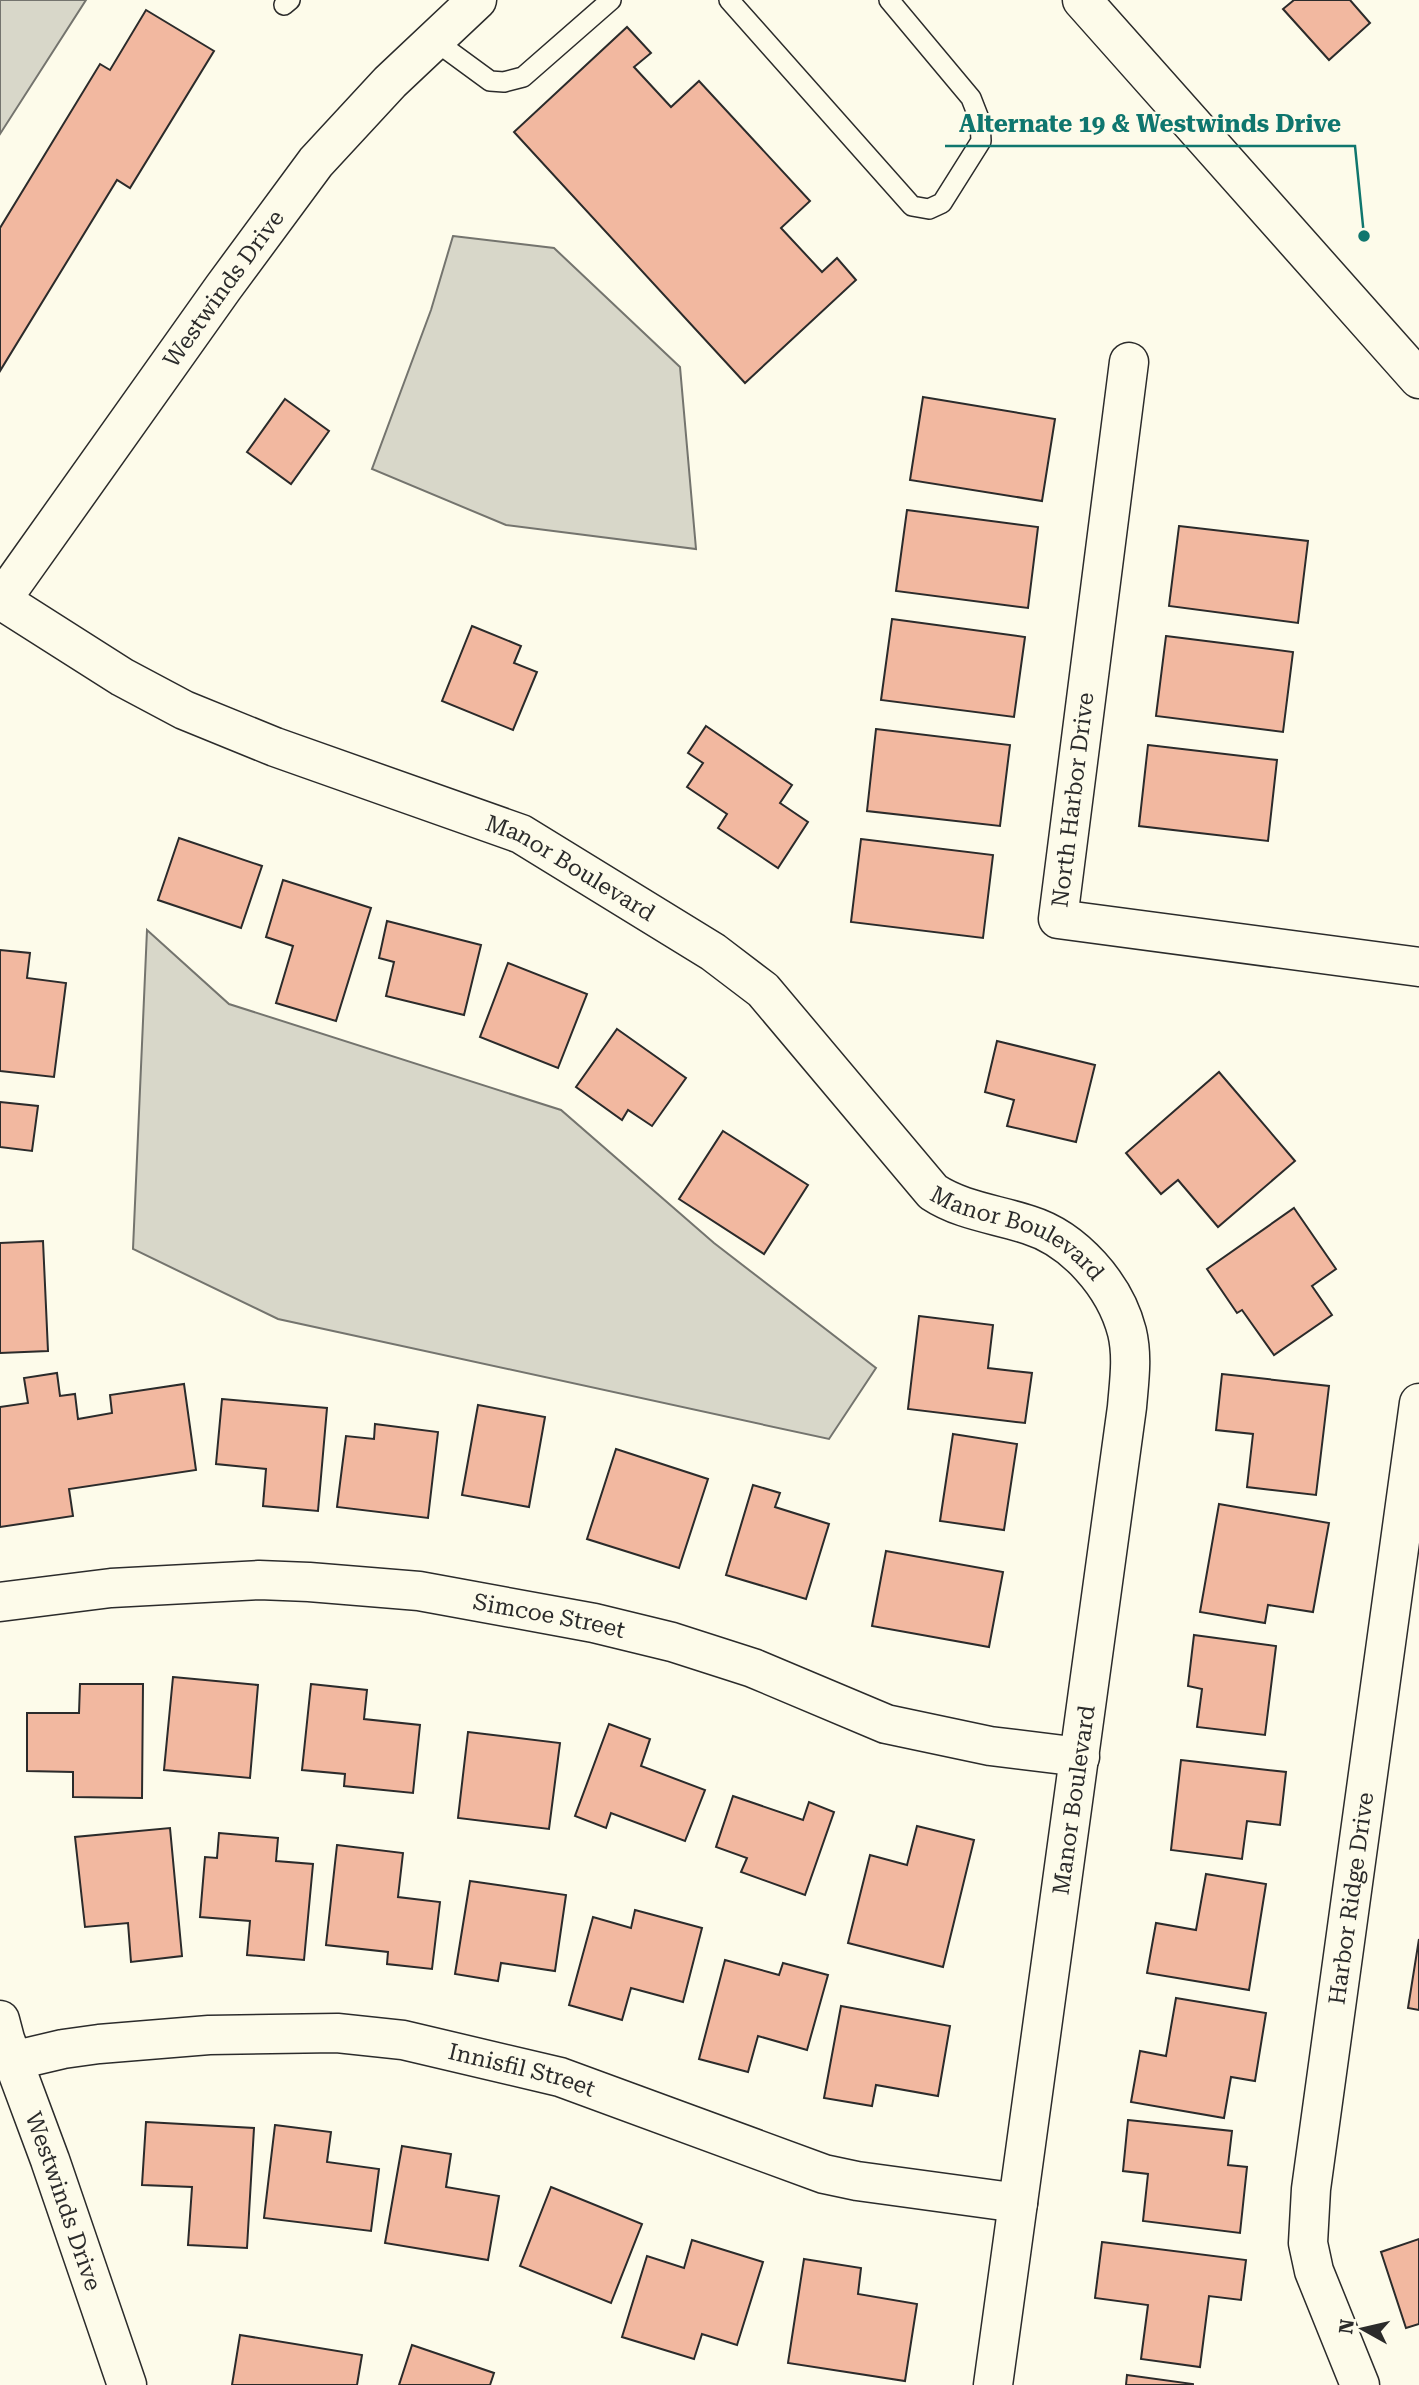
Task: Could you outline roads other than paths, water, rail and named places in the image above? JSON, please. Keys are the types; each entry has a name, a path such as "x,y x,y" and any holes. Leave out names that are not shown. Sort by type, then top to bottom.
{"street":[{"name":"Westwinds Drive","path":"1,601 308,172 364,110 477,0"},
{"path":"1082,0 1419,379"},
{"name":"North Harbor Drive","path":"1129,362 1058,919 1419,967"},
{"name":"Manor Boulevard","path":"1,601 122,677 184,710 275,747 521,834 691,938 741,972 762,990 933,1192 950,1203 1050,1232 1095,1272 1112,1296 1127,1331 1131,1365 993,2385"},
{"name":"Harbor Ridge Drive","path":"1360,2385 1314,2270 1308,2244 1311,2189 1419,1403"},
{"name":"Simcoe Street","path":"0,1602 124,1587 259,1580 419,1591 594,1623 672,1642 754,1668 886,1724 990,1746 1080,1757"},
{"name":"Innisfil Street","path":"4,2039 63,2049 209,2035 337,2033 403,2040 560,2077 824,2174 1018,2203"},
{"name":"Westwinds Drive","path":"4,2039 50,2160 127,2385"}],"lane":[{"path":"434,40 490,81 504,82 523,76 611,0"},
{"path":"729,0 912,206 929,209 942,203 981,141 980,121 971,98 892,1"}],"place":[{"name":"Alternate 19 & Westwinds Drive","path":"1364,236"}]}
